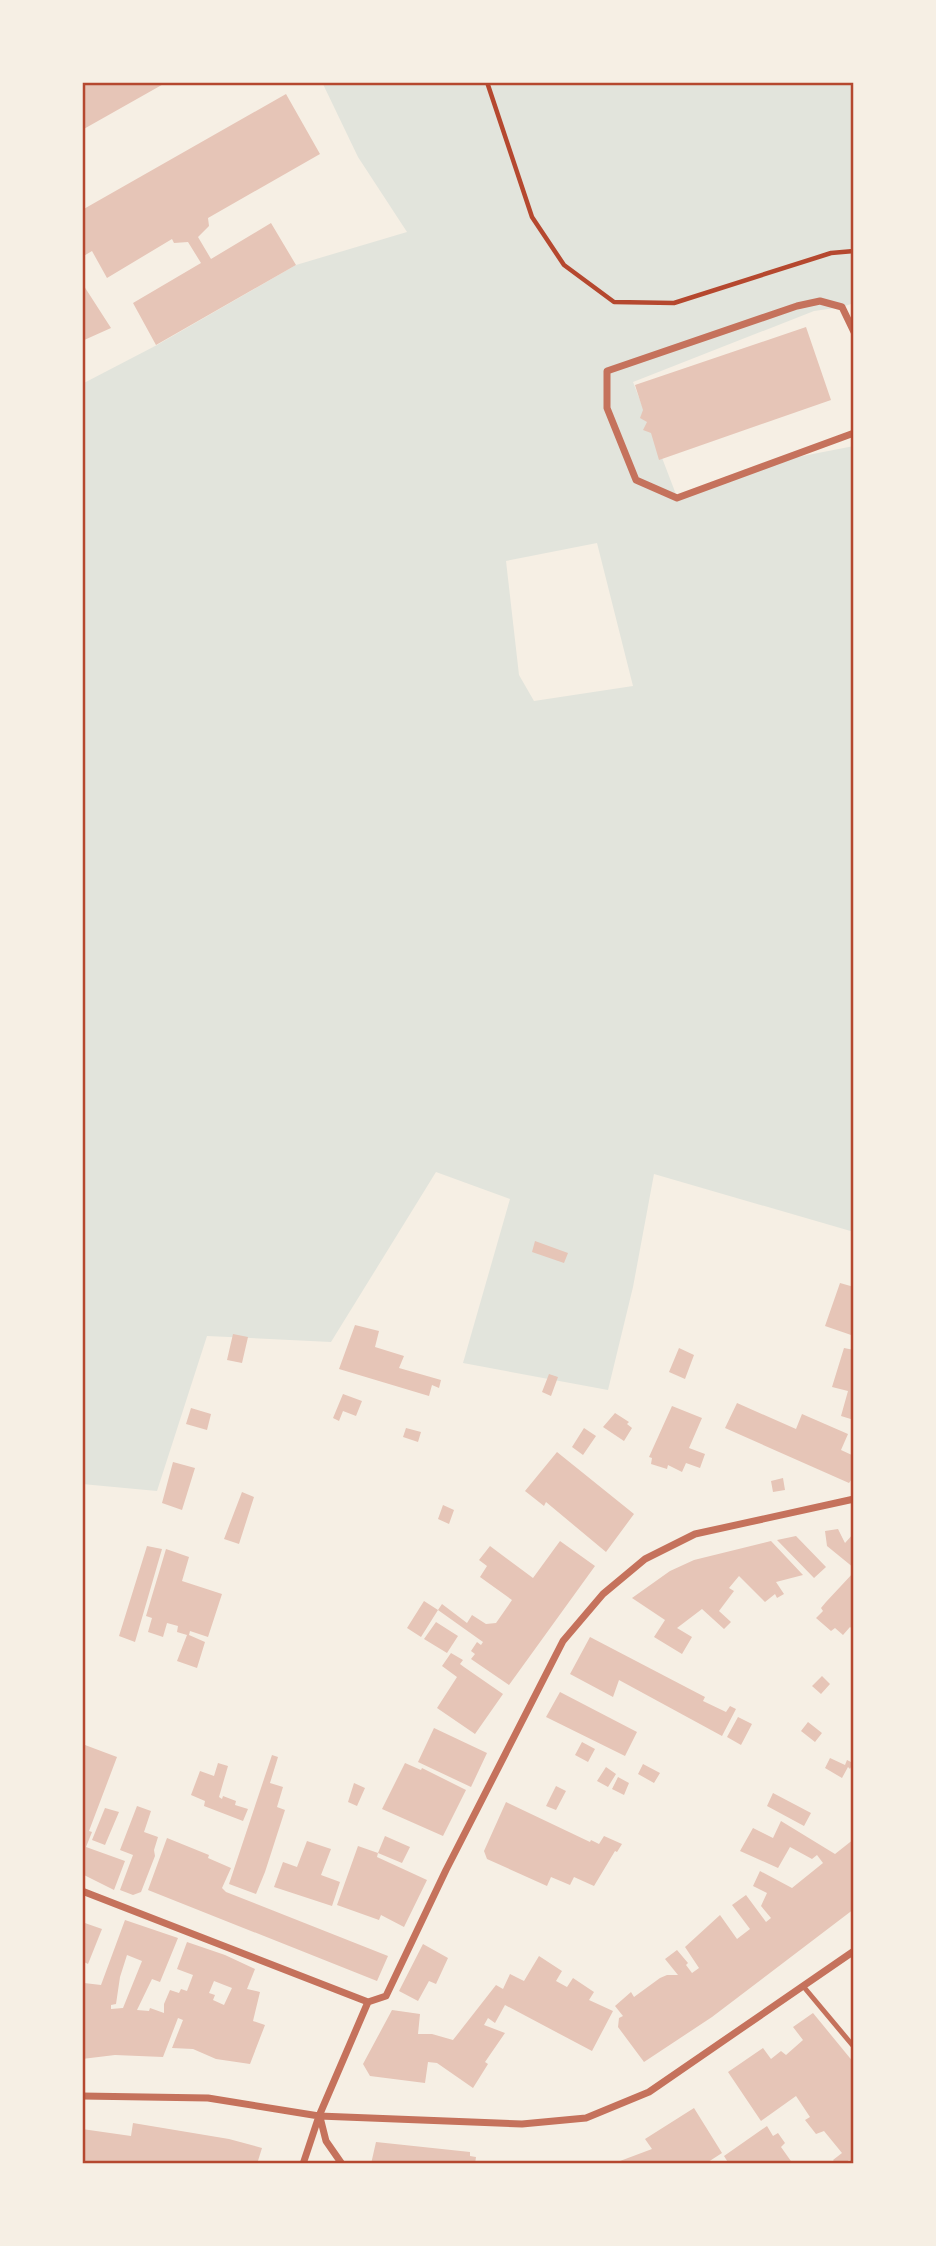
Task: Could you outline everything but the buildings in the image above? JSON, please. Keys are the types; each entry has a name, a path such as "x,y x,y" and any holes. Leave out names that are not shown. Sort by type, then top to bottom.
{"street":[{"path":"854,332 842,307 820,301 797,306 607,371 607,408 636,481 677,498 854,433"},
{"path":"82,1891 368,2002 386,1996 446,1870 563,1641 603,1594 645,1559 695,1534 854,1499"},
{"path":"82,2096 208,2098 319,2116 522,2124 586,2118 649,2092 854,1951"},
{"path":"303,2164 319,2116 368,2002"},
{"path":"319,2116 326,2141 342,2164"}],"lane":[{"path":"803,1986 854,2048"}],"path":[{"path":"487,82 532,218 564,265 614,302 674,303 831,253 854,251"}],"shaded area":[{"path":"322,82 854,82 854,303 814,311 633,382 677,497 777,461 854,446 854,1232 654,1174 633,1287 608,1390 463,1363 510,1199 436,1172 331,1342 207,1336 157,1491 82,1484 82,384 157,345 296,265 407,232 358,157","holes":["597,543 633,686 534,701 519,675 506,561"]}]}
